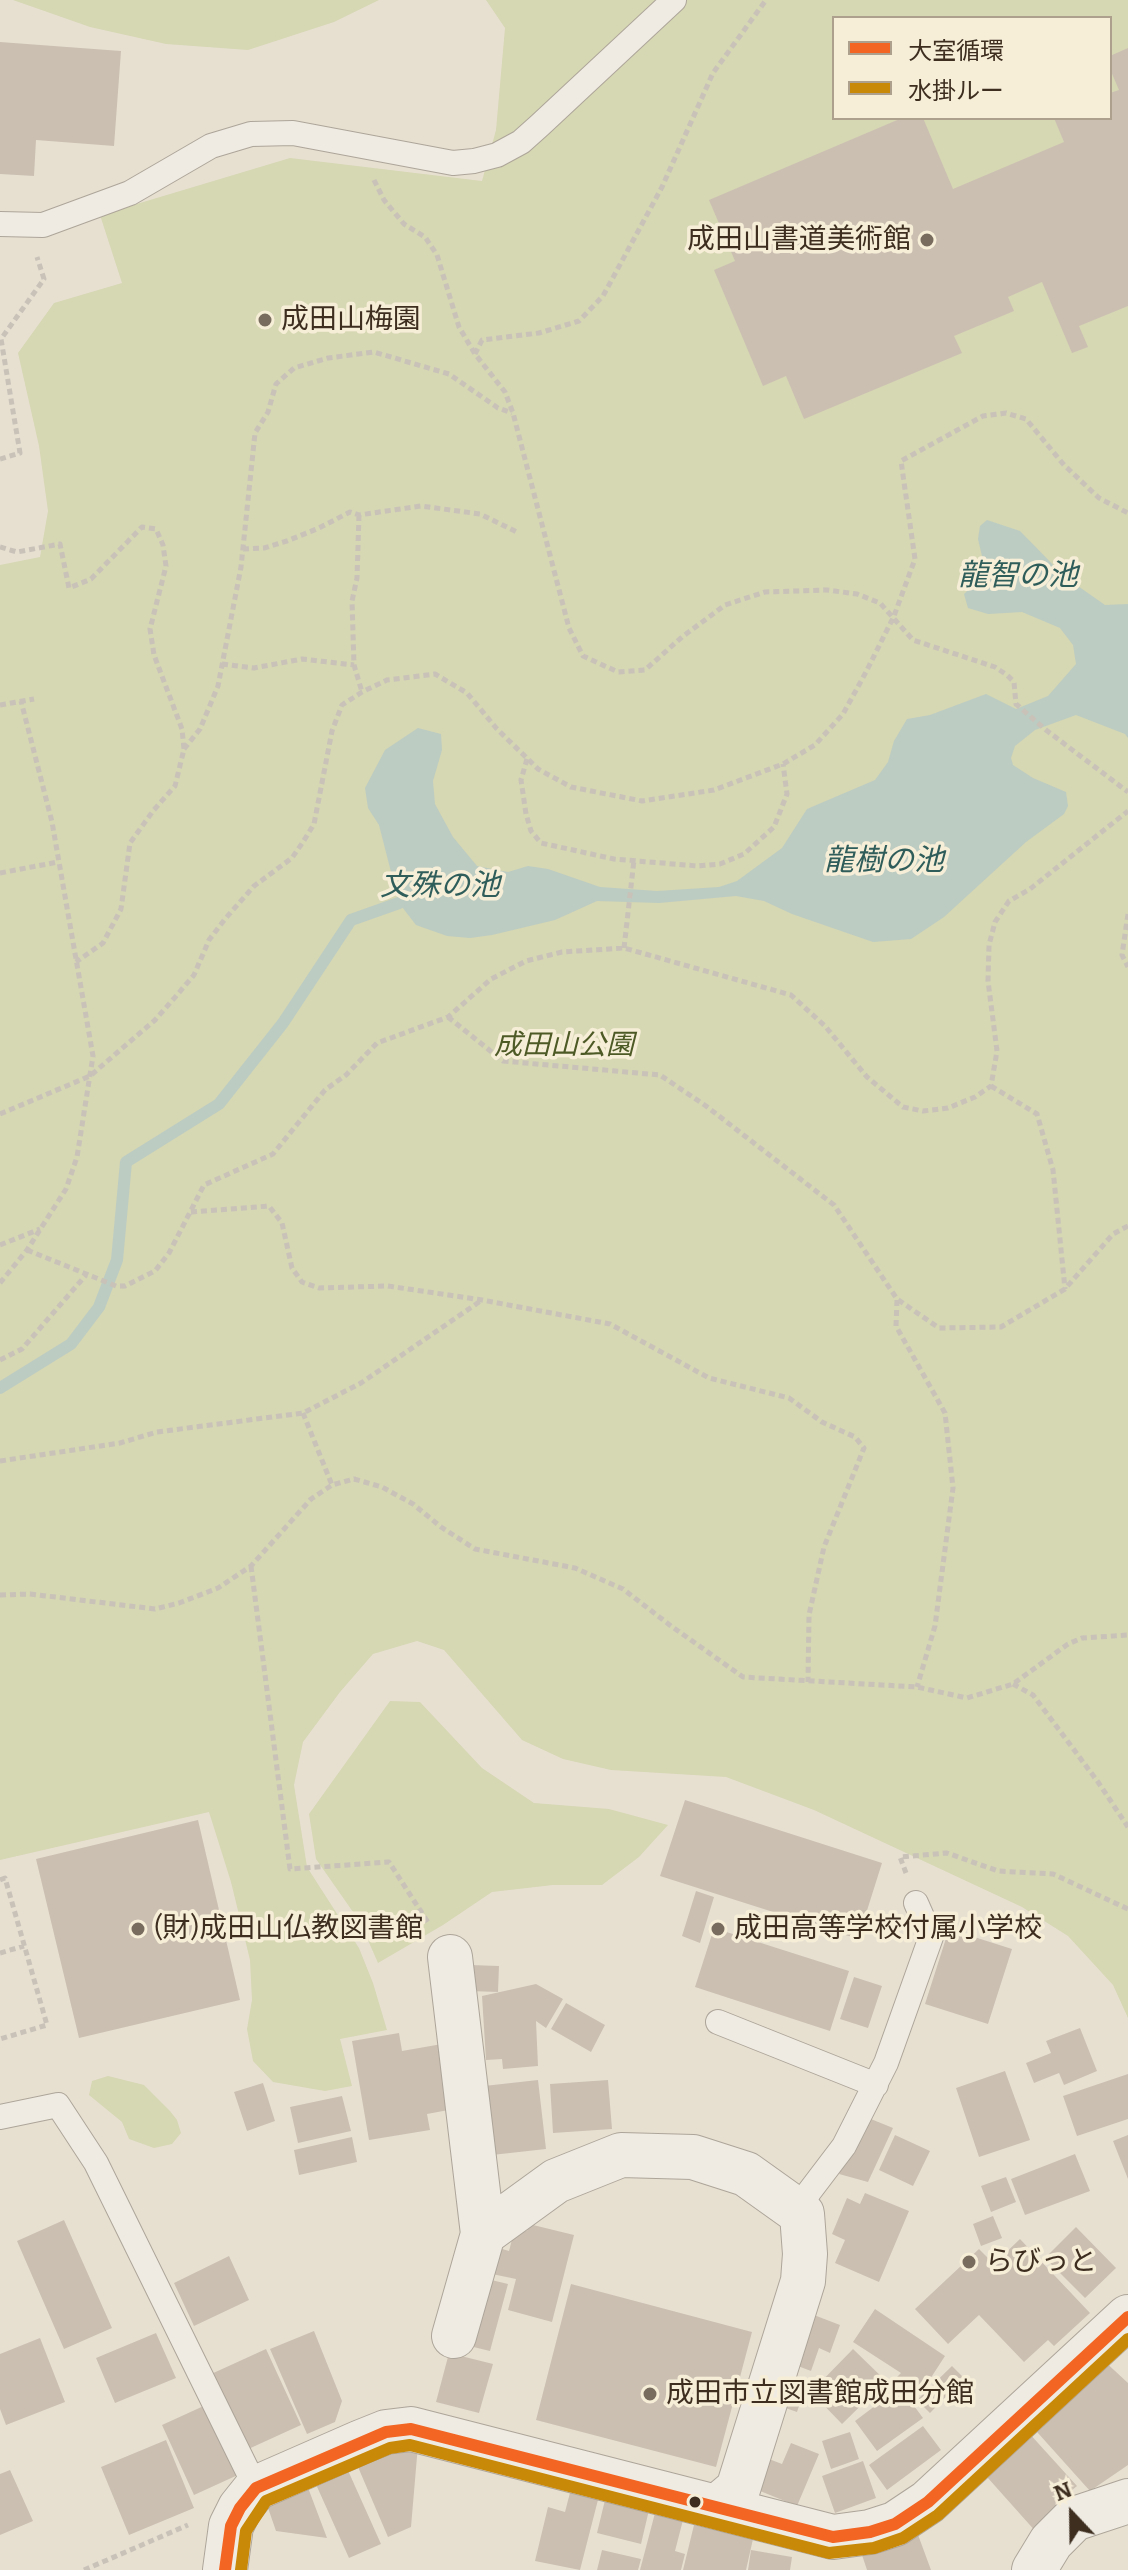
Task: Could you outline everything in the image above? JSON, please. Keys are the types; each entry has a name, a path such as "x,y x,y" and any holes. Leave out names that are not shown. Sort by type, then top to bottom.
{"street":[{"path":"450,1957 483,2234 454,2336"},
{"path":"483,2234 556,2181 621,2155 693,2157 746,2174 802,2214 805,2254 803,2281 738,2489 718,2506"},
{"path":"225,2570 231,2526 256,2488 386,2432 411,2429 718,2506 838,2554 870,2532 895,2524 928,2502 1128,2317"},
{"path":"1034,2570 1051,2542 1074,2519 1128,2501"}],"lane":[{"path":"0,224 43,225 130,193 191,156 230,139 269,132 453,163 497,155 521,142 674,0"},
{"path":"802,2214 806,2196 844,2146 886,2063 931,1937 916,1903"},
{"path":"718,2022 876,2085"},
{"path":"0,2117 58,2105 96,2163 256,2488"}],"path":[{"path":"475,354 482,340 539,333 579,321 603,296 662,187 713,73 766,0"},
{"path":"357,145 384,200 404,224 425,237 437,255 459,327 475,354 505,392 569,628 583,656 618,672 645,670 725,605 765,592 827,590 857,594 880,603 913,640 995,667 1014,682 1016,704 1128,792"},
{"path":"0,459 20,453 1,339 44,279 28,225"},
{"path":"184,749 200,729 218,686 243,549 255,433 268,412 276,384 294,368 328,358 374,352 449,374 498,408 513,413"},
{"path":"0,1114 90,1076 155,1020 194,975 209,940 225,919 254,886 292,858 314,824 332,731 342,705 362,692 387,680 435,674 467,693 538,769 571,787 642,801 714,790 783,764 815,745 843,714 894,616 915,559 901,461 983,416 1006,413 1026,419 1064,465 1099,498 1128,513"},
{"path":"243,549 264,548 287,541 350,512 359,515 421,506 480,514 517,532"},
{"path":"359,515 357,578 352,601 354,665 362,692"},
{"path":"0,547 17,552 60,544 69,588 91,579 142,527 156,529 163,545 166,566 150,629 154,655 182,729 184,749 175,786 130,843 121,909 103,943 76,962"},
{"path":"222,664 254,668 302,659 354,665"},
{"path":"0,705 34,699"},
{"path":"0,1283 27,1250 66,1189 77,1157 93,1056 52,822 21,701"},
{"path":"527,759 521,780 526,814 531,831 541,843 575,852 697,866 720,864 744,854 774,827 787,794 783,764"},
{"path":"27,1250 116,1286 125,1286 155,1271 169,1253 204,1185 273,1154 325,1090 346,1075 377,1043 448,1017 491,979 526,961 562,952 624,948 791,995 825,1026 867,1077 903,1107 923,1111 948,1108 975,1097 991,1086 997,1051 988,981 989,945 995,922 1009,901 1030,889 1128,811"},
{"path":"624,948 634,860"},
{"path":"0,873 58,862"},
{"path":"1128,914 1122,955 1128,967"},
{"path":"448,1017 503,1061 660,1075 706,1106 834,1205 897,1299 939,1328 1001,1327 1065,1289 1113,1234 1128,1226"},
{"path":"991,1086 1037,1114 1053,1170 1065,1289"},
{"path":"191,1212 269,1206 282,1223 292,1268 302,1282 319,1288 388,1286 610,1324 709,1378 789,1398 822,1422 855,1437 864,1448 824,1547 809,1615 808,1682"},
{"path":"0,1245 42,1228"},
{"path":"0,1360 22,1349 86,1275"},
{"path":"897,1299 896,1326 945,1413 953,1488 935,1626 917,1687"},
{"path":"0,1461 120,1443 157,1432 303,1413 361,1383 482,1300"},
{"path":"303,1413 332,1485"},
{"path":"0,1595 30,1594 155,1609 218,1588 251,1566 311,1499 332,1485 354,1479 382,1487 413,1504 475,1549 575,1568 623,1589 743,1677 917,1687 967,1698 1013,1684 1068,1644 1082,1638 1109,1639 1128,1635"},
{"path":"251,1566 290,1869 389,1862 450,1957"},
{"path":"1013,1684 1033,1695 1128,1827"},
{"path":"916,1903 900,1857 947,1853 998,1871 1053,1874 1128,1909"},
{"path":"0,1880 5,1878 47,2025 0,2039"},
{"path":"0,1953 24,1946"},
{"path":"84,2570 203,2519 231,2526"}],"green space":[{"path":"13,0 379,0 334,22 248,50 166,44 90,27"},
{"name":"成田山公園","path":"486,0 1128,0 1128,2018 1113,1985 1068,1936 1022,1907 814,1810 726,1777 611,1770 563,1759 522,1740 444,1650 417,1641 373,1654 340,1692 303,1742 294,1785 307,1867 359,1948 387,2030 340,2039 352,2086 325,2091 273,2082 253,2061 247,2029 252,2000 250,1960 231,1882 209,1812 0,1860 0,565 40,557 48,511 39,446 18,353 54,303 122,283 100,215 290,158 482,181 496,130 505,28"},
{"path":"390,1701 420,1702 482,1768 534,1803 609,1809 668,1825 639,1857 602,1885 553,1885 492,1892 378,1963 360,1922 316,1859 309,1814"},
{"path":"108,2076 144,2085 170,2111 181,2133 172,2144 154,2148 129,2139 122,2122 89,2095 92,2081"}],"water":[{"path":"987,520 1020,531 1065,577 1105,605 1128,604 1128,738 1125,734 1076,715 1035,730 1015,746 1011,758 1013,765 1033,778 1066,792 1068,806 1064,814 1026,842 944,917 911,939 873,942 764,901 736,896 659,903 597,901 555,920 470,938 447,936 416,925 399,903 379,825 368,808 365,788 385,750 418,728 441,734 442,750 433,781 435,804 453,837 477,866 508,872 528,866 548,869 600,887 657,891 719,887 737,881 782,848 807,809 875,780 888,762 894,741 907,719 930,715 986,694 1016,709 1048,696 1076,664 1073,645 1060,628 1022,612 988,614 968,608 964,594 985,569 978,539 980,526"}],"building":[{"path":"0,42 121,51 114,146 36,140 34,176 0,174"},
{"name":"成田山書道美術館","path":"1128,48 1128,306 1079,326 1088,347 1072,353 1042,282 1008,297 1014,311 954,336 962,353 804,419 786,376 763,386 714,270 735,261 709,200 897,120 924,120 953,189 1064,142 1055,120 1112,120 1112,92 1119,90 1112,74 1112,55"},
{"path":"685,1800 882,1863 858,1939 660,1876"},
{"name":"(財)成田山仏教図書館","path":"198,1820 240,2000 79,2038 36,1859"},
{"path":"696,1891 714,1897 700,1943 682,1936"},
{"path":"714,1928 849,1971 830,2031 695,1987"},
{"path":"949,1929 1012,1949 988,2024 925,2004"},
{"path":"470,1965 499,1966 498,1992 469,1991"},
{"path":"854,1977 882,1986 868,2028 840,2019"},
{"path":"536,1984 563,1999 546,2028 536,2021 538,2066 503,2069 502,2059 486,2060 482,1996"},
{"path":"566,2003 605,2025 591,2052 551,2029"},
{"path":"1080,2028 1097,2071 1064,2085 1059,2073 1034,2083 1026,2063 1051,2053 1046,2041"},
{"path":"399,2033 402,2051 442,2044 454,2109 427,2114 430,2130 369,2140 352,2041"},
{"path":"1005,2071 1030,2140 979,2157 956,2088"},
{"path":"1128,2074 1128,2119 1077,2136 1063,2096"},
{"path":"538,2080 546,2149 492,2155 484,2086"},
{"path":"608,2080 612,2129 553,2133 550,2084"},
{"path":"263,2083 275,2121 247,2131 234,2092"},
{"path":"342,2096 351,2131 298,2143 290,2107"},
{"path":"866,2117 893,2128 868,2182 839,2174"},
{"path":"895,2135 930,2151 913,2186 879,2170"},
{"path":"1128,2135 1128,2179 1113,2141"},
{"path":"352,2137 357,2162 299,2175 294,2150"},
{"path":"1075,2154 1090,2191 1025,2215 1011,2179"},
{"path":"1006,2177 1016,2202 991,2212 981,2186"},
{"path":"865,2193 909,2211 879,2282 835,2263 845,2240 832,2234 847,2198 860,2204"},
{"path":"993,2216 1002,2238 981,2246 973,2224"},
{"path":"64,2220 112,2328 64,2349 17,2241"},
{"path":"529,2224 574,2235 552,2322 508,2310 516,2279 492,2274 499,2248 509,2251 515,2228 527,2231"},
{"path":"1076,2227 1116,2268 1085,2298 1045,2258"},
{"path":"1020,2239 1090,2313 1054,2346 1048,2340 1024,2362 979,2315 948,2344 915,2309 979,2249 994,2264"},
{"path":"229,2256 249,2300 194,2326 174,2283"},
{"path":"479,2277 508,2284 490,2351 461,2344"},
{"path":"571,2284 752,2332 716,2467 536,2420"},
{"path":"875,2309 945,2356 921,2393 897,2377 901,2373 853,2342"},
{"path":"801,2310 840,2325 830,2353 819,2348 811,2371 782,2360"},
{"path":"314,2331 342,2401 335,2422 307,2434 270,2349"},
{"path":"156,2333 176,2378 115,2403 96,2358"},
{"path":"40,2338 65,2402 6,2425 0,2409 0,2354"},
{"path":"266,2349 301,2425 244,2451 209,2375"},
{"path":"853,2349 886,2381 842,2424 811,2392"},
{"path":"449,2353 493,2364 479,2413 436,2402"},
{"path":"1101,2358 1128,2383 1128,2465 1090,2491 1029,2423"},
{"path":"952,2366 964,2378 930,2413 917,2400"},
{"path":"781,2373 807,2382 797,2412 771,2403"},
{"path":"900,2387 923,2418 877,2451 855,2421"},
{"path":"208,2404 240,2474 194,2495 162,2425"},
{"path":"923,2426 941,2450 887,2490 869,2465"},
{"path":"850,2432 859,2459 831,2469 822,2441"},
{"path":"1028,2432 1077,2486 1055,2504 1061,2511 1037,2533 979,2468"},
{"path":"166,2440 194,2508 129,2535 101,2467"},
{"path":"791,2443 819,2454 797,2506 743,2484 756,2454 782,2464"},
{"path":"418,2445 411,2527 388,2537 355,2460"},
{"path":"863,2461 876,2498 835,2513 822,2476"},
{"path":"346,2466 381,2544 349,2558 314,2480"},
{"path":"10,2470 33,2521 0,2535 0,2474"},
{"path":"307,2485 327,2538 276,2531 267,2505"},
{"path":"572,2485 600,2492 580,2570 535,2561 548,2507 565,2512"},
{"path":"605,2500 649,2510 641,2544 597,2533"},
{"path":"655,2513 683,2520 675,2551 685,2554 681,2570 640,2570"},
{"path":"694,2525 753,2539 746,2570 683,2570"},
{"path":"917,2532 931,2570 867,2570 858,2543"},
{"path":"602,2550 641,2559 638,2570 597,2570"},
{"path":"751,2550 792,2557 790,2570 748,2570"}],"waterway":[{"name":"文殊の池","path":"0,1388 71,1344 99,1307 117,1260 126,1162 219,1104 283,1023 351,920 399,903"}],"transit line":[{"name":"大室循環","path":"225,2570 231,2526 256,2488 386,2432 411,2429 833,2537 870,2532 895,2524 928,2502 1128,2317"},
{"name":"水掛ルー","path":"241,2570 246,2531 266,2501 390,2448 410,2445 829,2553 874,2548 903,2538 938,2515 1128,2339"}],"place":[{"name":"成田山書道美術館","path":"927,240"},
{"name":"成田山梅園","path":"265,320"},
{"name":"(財)成田山仏教図書館","path":"138,1929"},
{"name":"成田高等学校付属小学校","path":"718,1929"},
{"name":"らびっと","path":"969,2262"},
{"name":"成田市立図書館成田分館","path":"650,2394"}],"water label":[{"name":"龍智の池","path":"1018,577"},
{"name":"龍樹の池","path":"884,862"}]}
